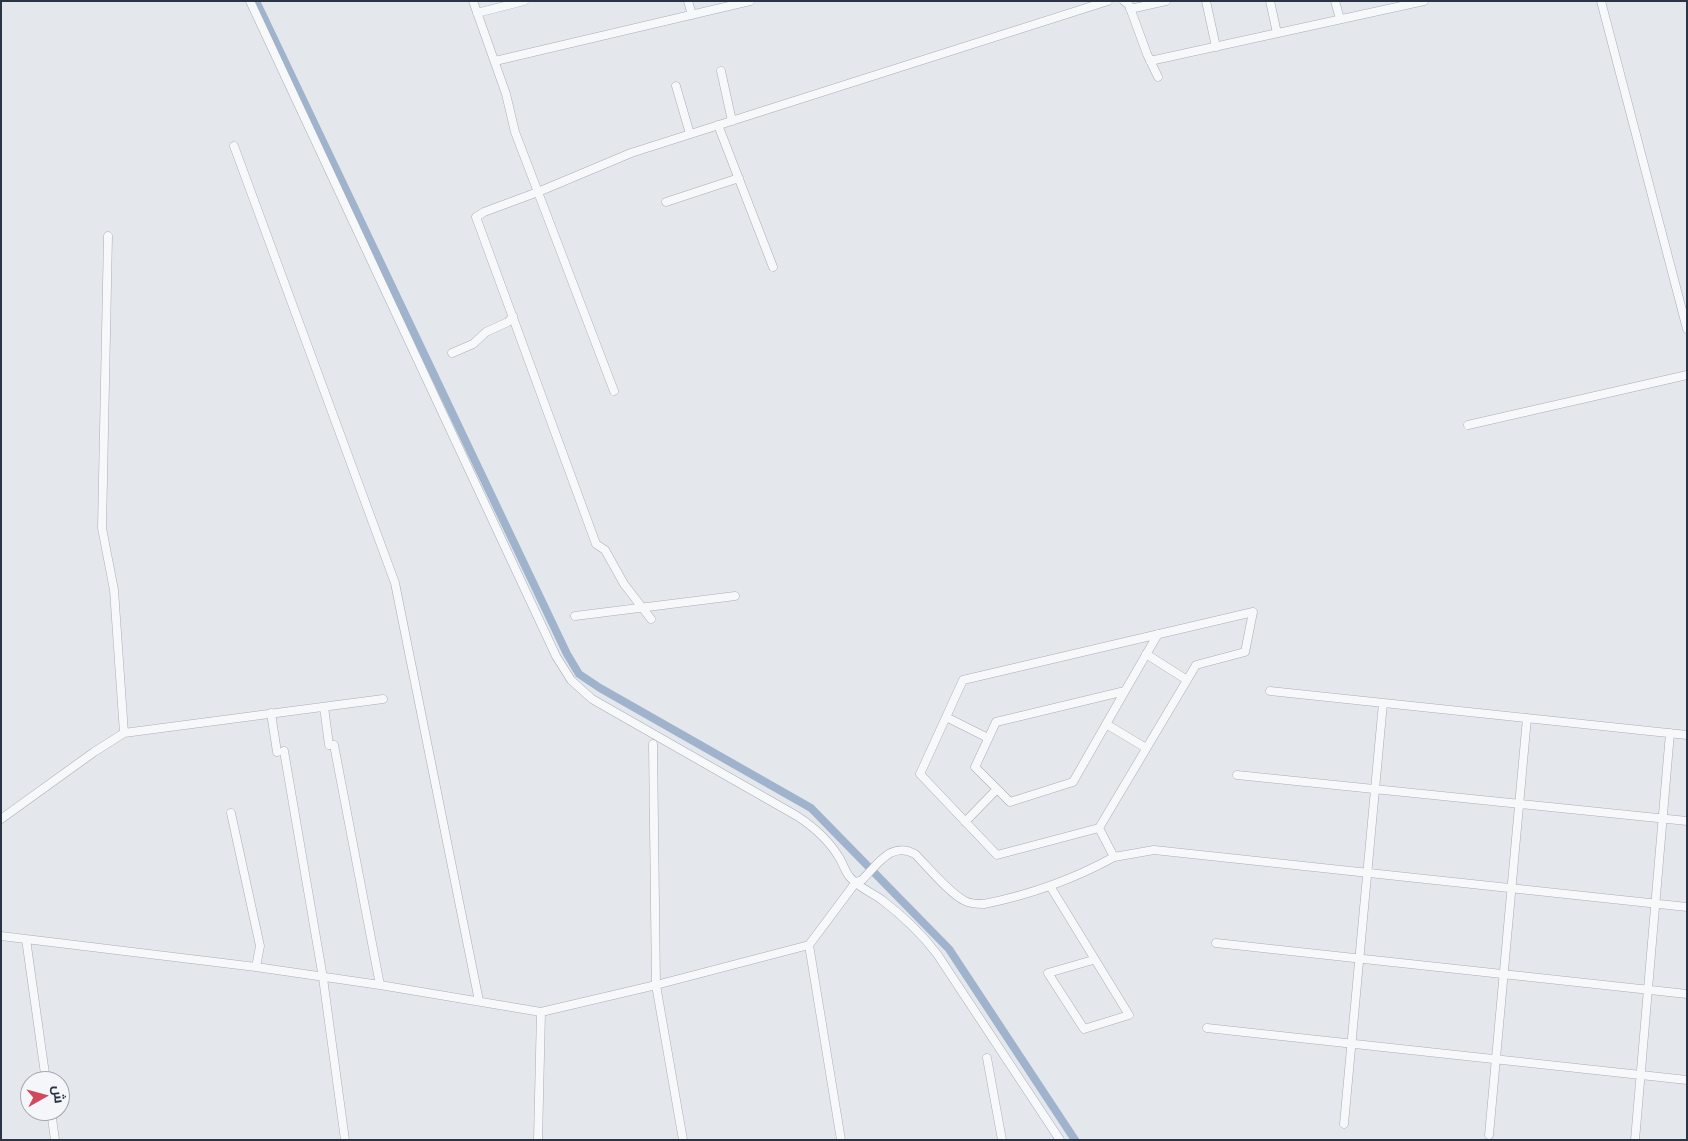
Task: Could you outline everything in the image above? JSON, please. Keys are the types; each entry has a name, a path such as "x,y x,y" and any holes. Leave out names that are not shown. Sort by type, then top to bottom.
{"street":[{"path":"250,1 562,669 575,685 592,699 810,824 831,845 849,876 859,881 863,889 898,912 925,938 1060,1140"},
{"path":"473,1 506,94 515,132 614,392"},
{"path":"477,12 524,1"},
{"path":"688,1 692,15"},
{"path":"495,61 750,1"},
{"path":"651,619 624,584 605,550 596,544 476,217 484,212 538,192 631,153 1108,1"},
{"path":"1124,1 1130,9 1158,77"},
{"path":"1130,9 1166,1"},
{"path":"1206,1 1216,47"},
{"path":"1270,1 1277,33"},
{"path":"1335,1 1340,19"},
{"path":"1150,61 1402,4 1424,1"},
{"path":"1601,1 1687,329"},
{"path":"721,70 732,121"},
{"path":"676,86 690,134"},
{"path":"718,126 773,267"},
{"path":"234,146 395,584 479,1001"},
{"path":"666,202 739,178"},
{"path":"108,236 102,528 114,590 124,733"},
{"path":"452,353 472,344 486,332 508,322 513,316"},
{"path":"1468,425 1687,376"},
{"path":"574,616 735,596"},
{"path":"1253,612 1245,652 1196,665 1187,680 1099,828 996,855 920,774 963,680 1253,612"},
{"path":"1125,691 996,722 974,767 1010,802 1073,782 1158,634"},
{"path":"1146,654 1187,680"},
{"path":"1270,691 1687,735"},
{"path":"1,819 94,752 124,733 383,699"},
{"path":"1344,1124 1383,703"},
{"path":"324,707 380,985"},
{"path":"271,713 323,978 345,1140"},
{"path":"946,717 988,738"},
{"path":"1489,1135 1527,718"},
{"path":"1106,724 1146,748"},
{"path":"1635,1140 1670,733"},
{"path":"653,744 656,985 683,1140"},
{"path":"1237,775 1687,821"},
{"path":"965,822 998,789"},
{"path":"231,813 260,946 256,968"},
{"path":"1099,828 1114,857"},
{"path":"1,936 380,985 541,1012 656,985 809,944 859,881 884,858 893,851 900,849 908,850 915,854 954,893 963,900 973,904 995,902 1050,886 1083,873 1114,857 1154,850 1687,907"},
{"path":"1050,886 1129,1014 1084,1028 1048,973 1094,960"},
{"path":"26,939 45,1071"},
{"path":"1216,943 1687,994"},
{"path":"809,944 841,1140"},
{"path":"538,1140 541,1012"},
{"path":"1207,1028 1687,1080"},
{"path":"987,1058 1002,1140"},
{"path":"52,1121 55,1140"}],"waterway":[{"path":"256,1 567,654 579,674 600,688 811,808 949,949 1075,1140"}]}
